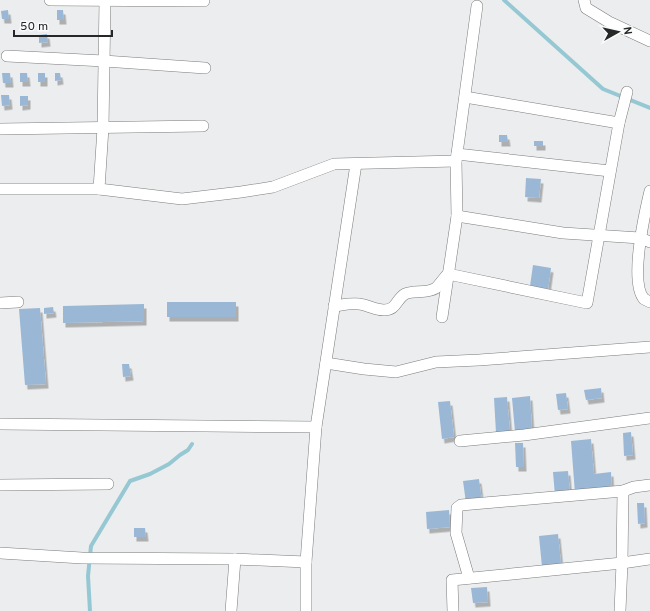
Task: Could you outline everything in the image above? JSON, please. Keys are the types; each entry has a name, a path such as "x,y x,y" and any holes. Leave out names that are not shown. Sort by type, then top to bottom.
{"street":[{"path":"50,0 204,1"},
{"path":"99,189 103,128 105,0"},
{"path":"584,0 586,8 609,22 650,41"},
{"path":"442,317 457,216 456,158 477,6"},
{"path":"7,56 205,68"},
{"path":"448,274 587,303 619,122 627,92"},
{"path":"465,97 619,122"},
{"path":"0,129 203,126"},
{"path":"0,189 99,189 182,199 273,187 334,164 456,158 610,171"},
{"path":"306,611 306,562 316,427 356,164"},
{"path":"650,191 645,240 638,278 644,299 650,302"},
{"path":"457,216 563,233 645,240"},
{"path":"334,306 360,304 379,310 391,309 397,305 402,297 407,294 437,287 441,280 448,274"},
{"path":"0,303 18,302"},
{"path":"326,363 396,372 436,362 650,347"},
{"path":"460,441 524,436 650,418"},
{"path":"0,424 316,427"},
{"path":"0,485 108,484"},
{"path":"469,578 456,533 457,508 461,505 623,491 634,487 650,485"},
{"path":"620,611 623,491"},
{"path":"0,553 82,558 235,558 306,562"},
{"path":"231,611 235,558"},
{"path":"453,611 452,580 650,559"}],"building":[{"path":"8,10 9,19 2,19 1,11"},
{"path":"57,10 63,10 64,20 57,20"},
{"path":"47,34 48,42 39,43 39,35"},
{"path":"2,73 10,73 11,83 3,83"},
{"path":"20,73 27,73 28,82 20,82"},
{"path":"38,73 45,73 45,82 38,82"},
{"path":"55,73 60,73 61,80 55,81"},
{"path":"1,95 9,95 10,105 2,106"},
{"path":"20,96 28,96 28,105 20,106"},
{"path":"499,135 507,135 508,142 499,142"},
{"path":"534,141 543,141 543,146 534,146"},
{"path":"526,178 541,179 539,198 525,197"},
{"path":"533,265 551,268 548,289 530,286"},
{"path":"167,302 236,302 236,317 167,317"},
{"path":"144,304 144,321 63,323 63,306"},
{"path":"53,307 54,313 44,314 44,308"},
{"path":"40,308 46,384 25,385 19,309"},
{"path":"122,364 129,364 131,376 123,377"},
{"path":"601,388 602,398 586,400 584,390"},
{"path":"566,393 568,409 558,410 556,394"},
{"path":"530,396 532,430 515,432 512,398"},
{"path":"507,397 510,432 496,433 494,398"},
{"path":"450,401 454,437 442,439 438,402"},
{"path":"631,432 633,455 624,456 623,433"},
{"path":"591,439 594,474 611,472 612,491 575,494 571,441"},
{"path":"515,443 523,443 524,467 516,467"},
{"path":"568,471 570,494 555,496 553,472"},
{"path":"479,479 482,502 466,503 463,481"},
{"path":"637,503 644,503 645,523 638,524"},
{"path":"449,510 450,527 427,529 426,512"},
{"path":"134,528 145,528 146,537 134,537"},
{"path":"558,534 561,564 542,567 539,536"},
{"path":"487,587 488,602 473,603 471,588"}],"waterway":[{"path":"504,0 603,89 650,108"},
{"path":"90,611 88,576 91,546 130,481 150,474 169,464 188,450 192,444"}]}
